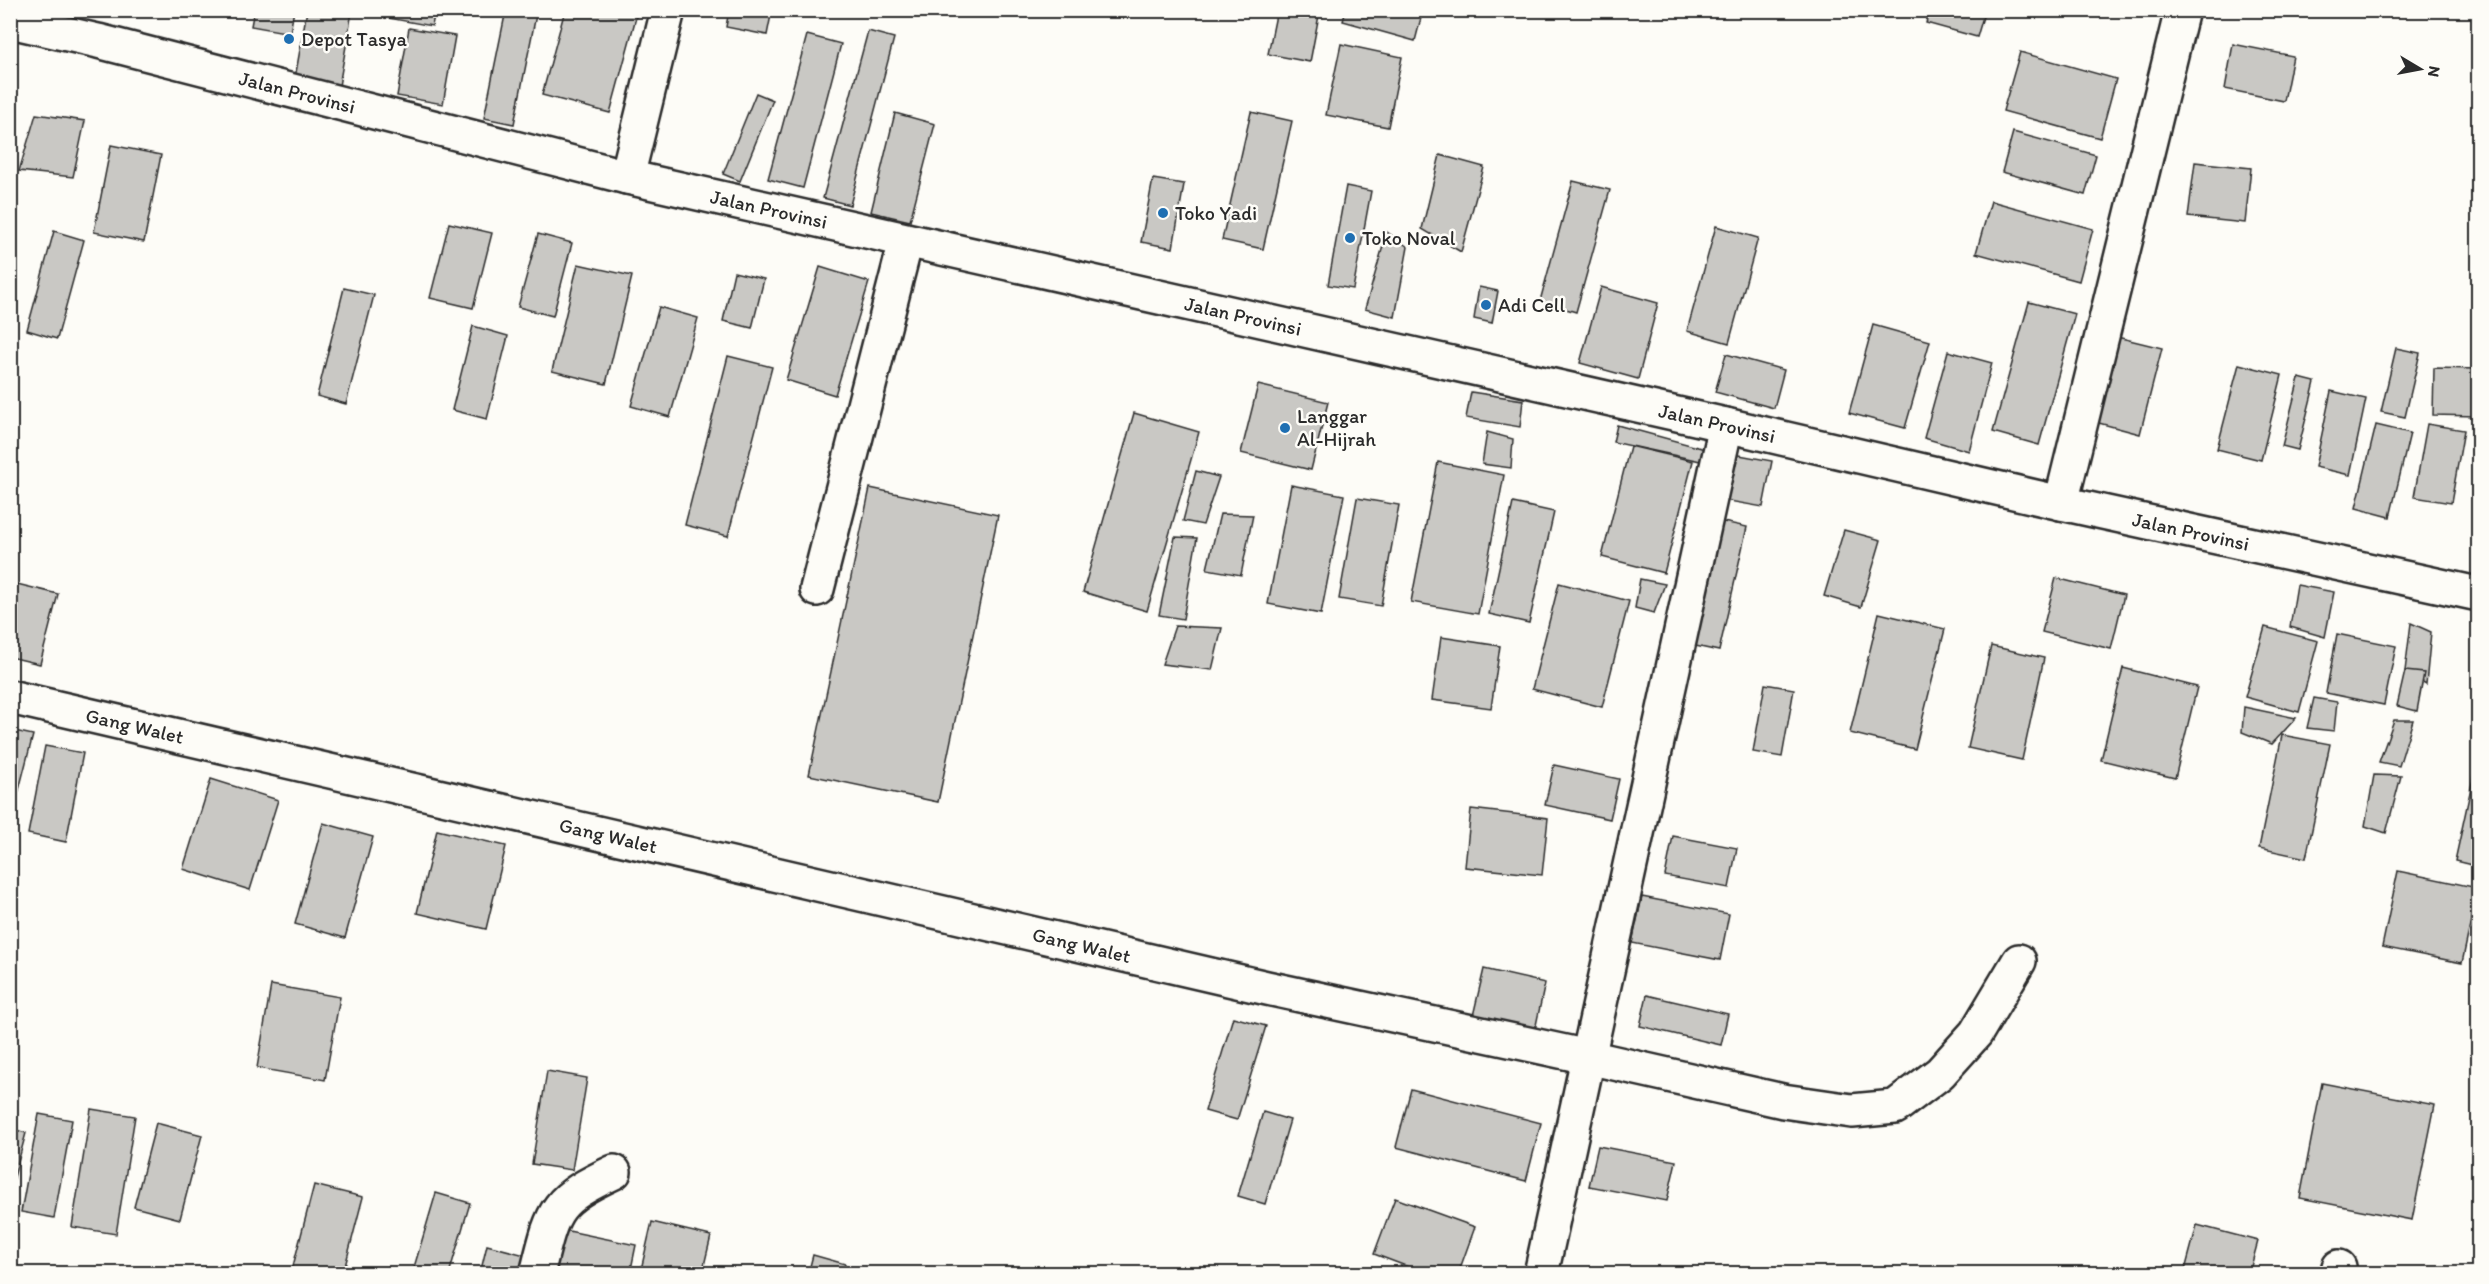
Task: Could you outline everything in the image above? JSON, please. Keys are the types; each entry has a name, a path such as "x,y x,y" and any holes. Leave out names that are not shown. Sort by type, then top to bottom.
{"street":[{"path":"627,177 668,10"},
{"path":"2061,503 2182,10"},
{"name":"Jalan Provinsi","path":"10,21 98,40 627,177 2061,503 2478,594"},
{"path":"817,589 906,241"},
{"path":"1541,1274 1726,425"},
{"name":"Gang Walet","path":"10,697 1267,988 1783,1101 1851,1111 1895,1107 1940,1073 1976,1033 2019,961"},
{"path":"537,1274 550,1222 560,1205 582,1187 614,1172"}],"building":[{"path":"254,10 294,10 290,33 251,26"},
{"path":"307,10 352,12 339,86 295,78"},
{"path":"385,10 435,10 432,26 383,17"},
{"path":"506,10 537,10 514,124 484,118"},
{"path":"565,10 638,10 610,113 542,95"},
{"path":"729,10 772,10 767,35 726,27"},
{"path":"1277,10 1320,10 1310,62 1268,54"},
{"path":"1346,10 1423,10 1415,41 1343,21"},
{"path":"1929,10 1985,10 1977,37 1926,23"},
{"path":"409,28 455,36 443,104 397,96"},
{"path":"868,31 894,38 850,205 823,198"},
{"path":"807,35 841,44 803,188 768,179"},
{"path":"1341,44 1402,57 1388,127 1326,115"},
{"path":"2233,44 2293,56 2284,101 2225,89"},
{"path":"2020,52 2116,79 2100,138 2003,111"},
{"path":"756,93 773,100 740,181 723,174"},
{"path":"1251,112 1292,121 1263,249 1222,240"},
{"path":"895,113 935,124 910,221 871,212"},
{"path":"36,114 85,121 73,177 19,171"},
{"path":"2013,132 2096,155 2085,195 2002,172"},
{"path":"111,145 161,155 144,242 94,232"},
{"path":"1440,155 1484,167 1461,252 1422,229"},
{"path":"2195,162 2251,168 2245,223 2188,217"},
{"name":"Toko Yadi","path":"1153,179 1184,184 1173,248 1141,242"},
{"path":"1573,181 1610,190 1576,312 1540,301"},
{"name":"Toko Noval","path":"1346,186 1371,191 1353,289 1328,285"},
{"path":"1991,201 2093,229 2079,281 1976,253"},
{"path":"449,223 492,233 473,308 430,298"},
{"path":"1716,226 1758,238 1729,343 1687,331"},
{"path":"54,231 84,240 57,339 27,330"},
{"path":"1387,232 1408,247 1395,317 1365,309"},
{"path":"538,234 572,243 553,316 518,307"},
{"path":"578,264 632,276 606,384 552,371"},
{"path":"820,267 869,282 835,395 786,380"},
{"path":"734,272 764,279 752,328 723,321"},
{"name":"Adi Cell","path":"1479,287 1498,291 1492,323 1474,319"},
{"path":"1601,287 1658,303 1638,379 1580,363"},
{"path":"344,288 374,295 346,404 317,396"},
{"path":"2029,302 2075,314 2039,445 1993,432"},
{"path":"659,307 698,318 670,417 631,406"},
{"path":"1873,325 1930,341 1905,428 1849,413"},
{"path":"473,326 508,336 487,419 452,410"},
{"path":"2117,337 2162,348 2140,434 2095,422"},
{"path":"2396,348 2420,353 2405,417 2381,412"},
{"path":"1948,351 1992,363 1969,451 1924,438"},
{"path":"1726,354 1784,370 1774,408 1715,392"},
{"path":"728,356 772,367 728,536 685,525"},
{"path":"2239,364 2282,375 2261,460 2217,449"},
{"path":"2434,368 2478,369 2478,416 2433,415"},
{"path":"2299,378 2315,382 2298,450 2282,446"},
{"name":"Langgar Al-Hijrah","path":"1258,385 1328,402 1311,470 1241,453"},
{"path":"2331,391 2366,399 2350,475 2315,467"},
{"path":"1471,392 1523,400 1520,427 1466,418"},
{"path":"1134,413 1199,432 1147,611 1083,592"},
{"path":"2427,424 2464,430 2451,503 2414,497"},
{"path":"1617,425 1705,449 1705,462 1613,442"},
{"path":"2376,425 2410,433 2390,517 2356,508"},
{"path":"1487,432 1513,439 1511,468 1482,464"},
{"path":"1630,446 1693,461 1664,573 1602,557"},
{"path":"1734,454 1772,461 1763,507 1723,500"},
{"path":"1438,462 1504,475 1478,614 1411,602"},
{"path":"1196,471 1219,477 1203,525 1183,521"},
{"path":"1291,485 1344,495 1321,614 1268,604"},
{"path":"870,488 998,515 938,802 809,775"},
{"path":"1357,498 1399,505 1381,606 1339,599"},
{"path":"1513,503 1554,512 1529,623 1489,614"},
{"path":"1220,514 1253,515 1241,575 1207,569"},
{"path":"1714,520 1747,527 1719,651 1686,644"},
{"path":"1844,530 1881,540 1861,607 1824,596"},
{"path":"1175,537 1197,538 1183,619 1159,615"},
{"path":"2056,578 2124,595 2111,649 2042,632"},
{"path":"1640,579 1665,584 1654,613 1635,608"},
{"path":"1559,583 1629,601 1602,707 1532,689"},
{"path":"17,584 58,594 40,664 10,657 10,608"},
{"path":"2297,585 2334,592 2325,637 2290,627"},
{"path":"1879,613 1945,629 1915,749 1850,733"},
{"path":"2411,623 2431,632 2426,684 2405,671"},
{"path":"1175,626 1222,628 1212,670 1162,664"},
{"path":"2265,627 2318,641 2299,712 2245,697"},
{"path":"2337,634 2396,646 2384,705 2326,693"},
{"path":"1441,637 1500,646 1491,708 1432,700"},
{"path":"1991,646 2044,658 2022,760 1968,748"},
{"path":"2123,668 2197,687 2175,778 2101,760"},
{"path":"2405,671 2424,673 2417,711 2397,706"},
{"path":"1765,684 1794,689 1782,757 1753,752"},
{"path":"2314,698 2337,702 2334,731 2307,728"},
{"path":"2244,707 2296,718 2272,744 2242,732"},
{"path":"2394,720 2413,720 2399,766 2379,762"},
{"path":"10,730 33,735 10,825"},
{"path":"2282,735 2330,744 2306,858 2259,848"},
{"path":"45,746 83,753 66,842 28,834"},
{"path":"1554,765 1619,779 1610,819 1545,805"},
{"path":"2475,769 2478,769 2476,866 2455,861"},
{"path":"2374,775 2401,776 2386,833 2365,826"},
{"path":"211,779 278,800 250,890 183,869"},
{"path":"1471,809 1548,818 1542,875 1465,867"},
{"path":"323,823 373,837 345,938 295,924"},
{"path":"437,830 506,846 486,929 417,913"},
{"path":"1673,836 1737,848 1729,888 1665,876"},
{"path":"2398,871 2478,888 2462,963 2382,947"},
{"path":"1642,897 1729,914 1720,960 1632,943"},
{"path":"1484,969 1545,983 1535,1030 1473,1016"},
{"path":"271,985 340,997 325,1080 257,1068"},
{"path":"1647,995 1728,1014 1721,1045 1640,1026"},
{"path":"1233,1017 1266,1026 1237,1120 1205,1111"},
{"path":"547,1071 587,1078 572,1170 532,1164"},
{"path":"2322,1083 2435,1105 2412,1220 2300,1198"},
{"path":"1411,1089 1541,1123 1526,1181 1396,1147"},
{"path":"91,1109 135,1116 116,1234 72,1227"},
{"path":"1263,1112 1290,1120 1265,1204 1238,1196"},
{"path":"39,1114 72,1120 54,1218 21,1212"},
{"path":"156,1123 202,1135 180,1219 134,1207"},
{"path":"10,1128 26,1133 10,1192"},
{"path":"1598,1146 1676,1161 1667,1201 1589,1186"},
{"path":"314,1185 363,1197 343,1274 291,1274"},
{"path":"436,1193 470,1203 449,1274 412,1274"},
{"path":"1395,1198 1475,1227 1458,1274 1427,1274 1374,1254"},
{"path":"652,1222 711,1236 702,1274 640,1274"},
{"path":"2197,1225 2258,1241 2249,1274 2184,1274"},
{"path":"564,1230 636,1245 630,1274 555,1274"},
{"path":"487,1245 525,1255 520,1274 480,1274"},
{"path":"813,1255 845,1264 843,1274 808,1274"}],"place":[{"name":"Depot Tasya","path":"289,39"},
{"name":"Toko Yadi","path":"1163,213"},
{"name":"Toko Noval","path":"1350,238"},
{"name":"Adi Cell","path":"1486,305"},
{"name":"Langgar Al-Hijrah","path":"1285,428"}]}
